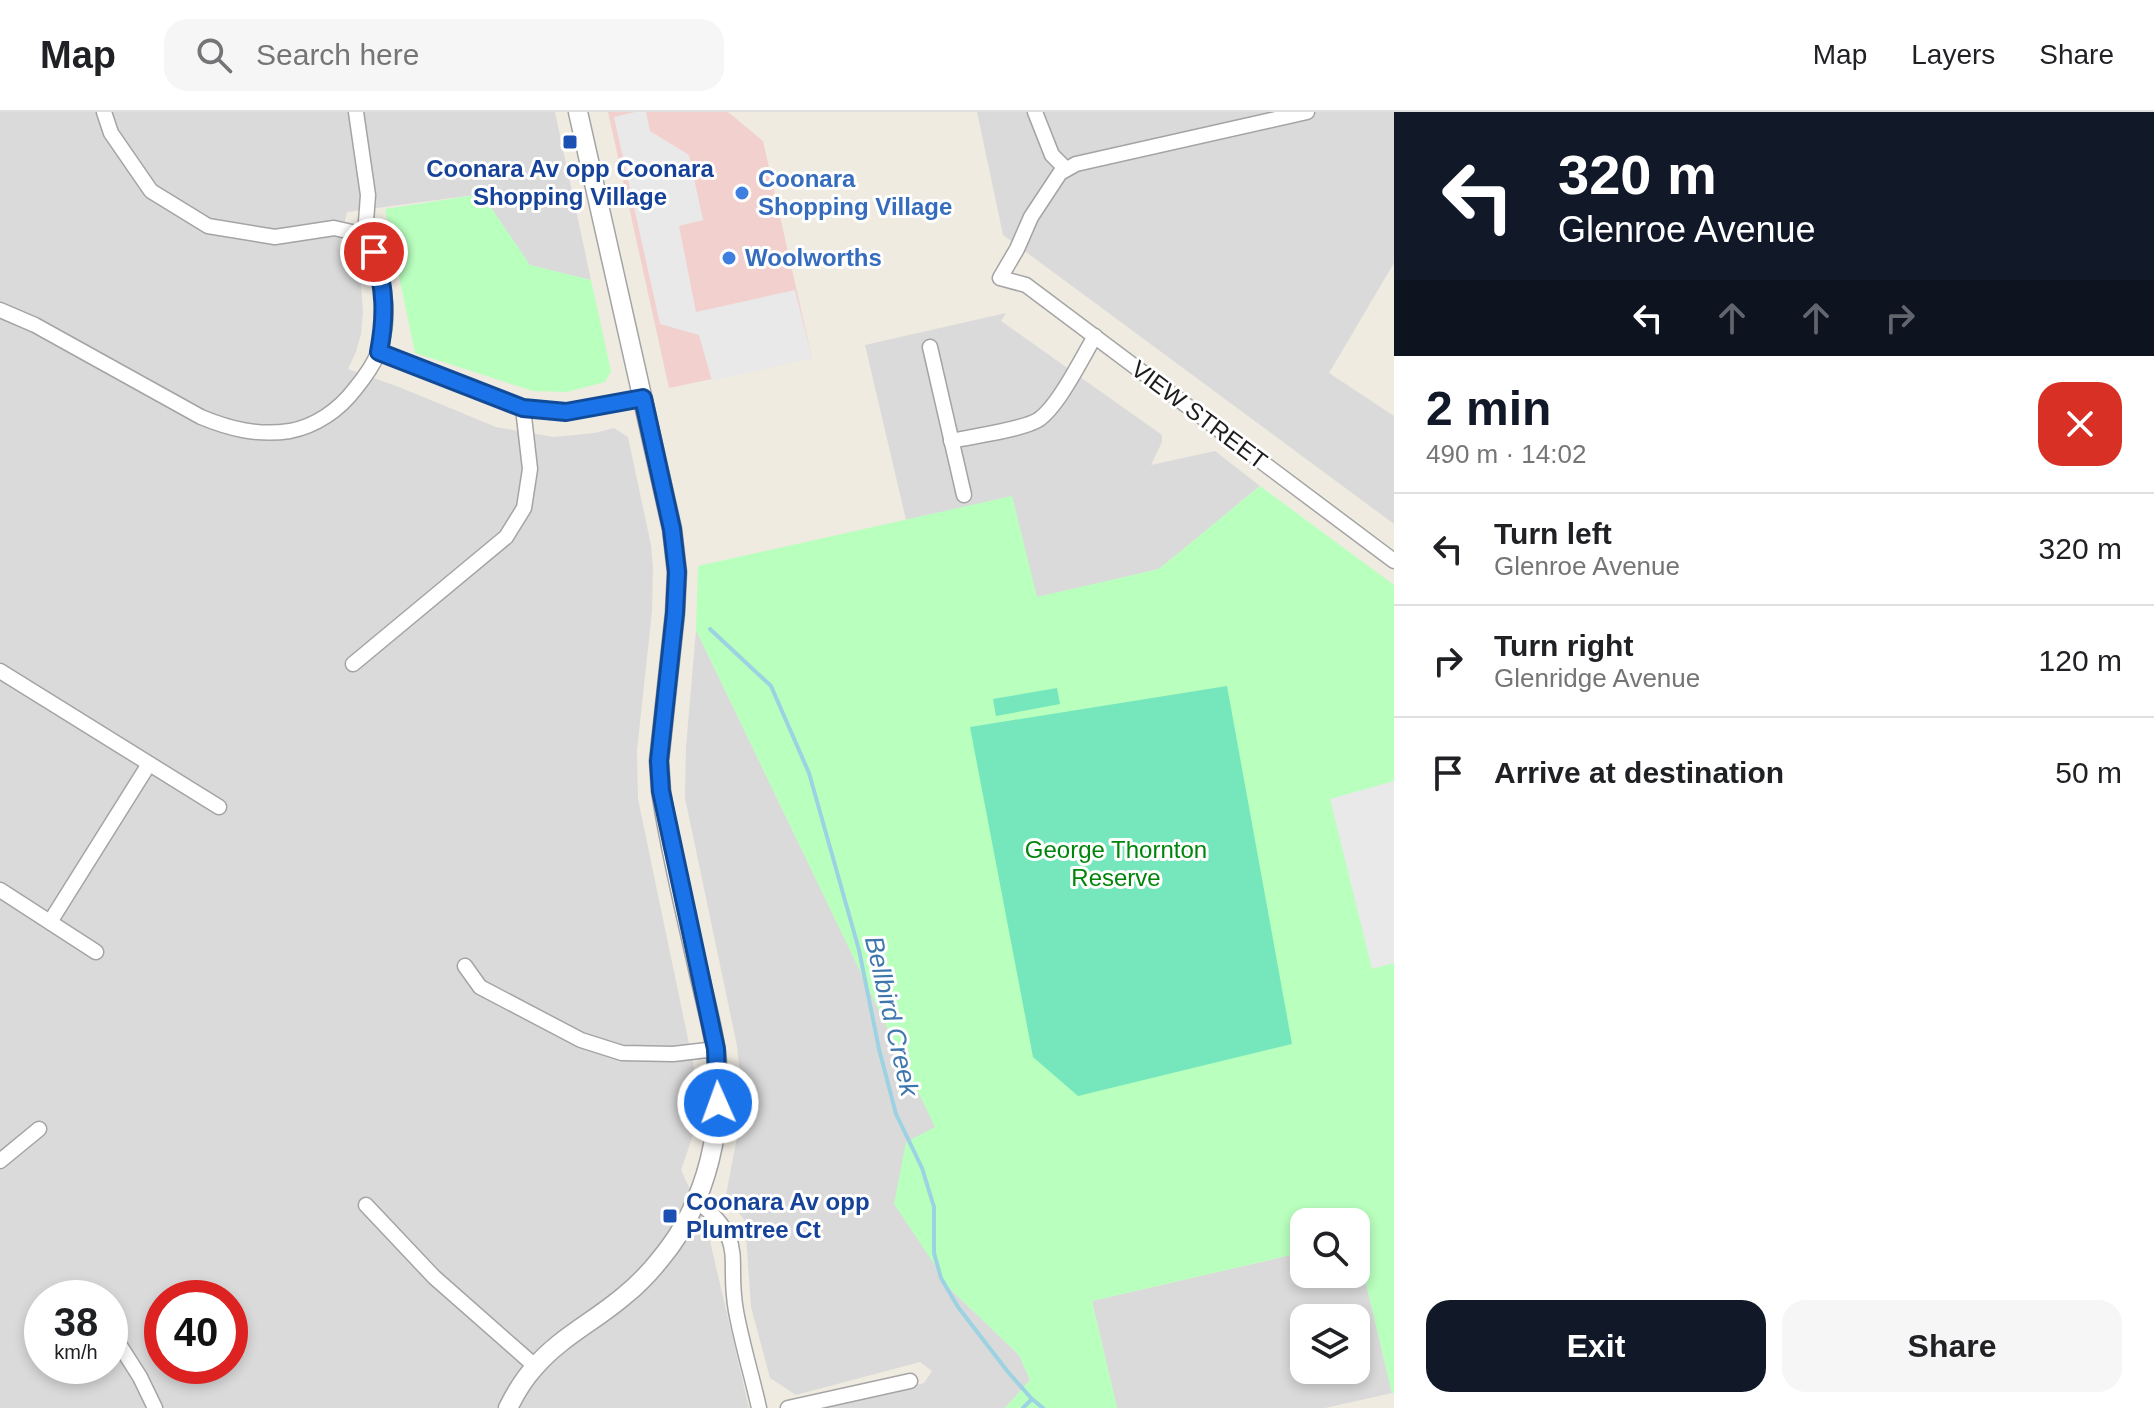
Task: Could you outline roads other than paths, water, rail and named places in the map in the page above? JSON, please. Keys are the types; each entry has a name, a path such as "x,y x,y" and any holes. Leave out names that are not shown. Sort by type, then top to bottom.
{"street":[{"path":"104,112 111,133 151,191 208,226 275,237 334,228 365,235"},
{"path":"0,310 35,325 201,417 227,428 257,433 291,431 322,420 346,401 365,377 379,352 385,313 381,273 365,235 368,195 356,112"},
{"path":"508,1408 535,1366 566,1338 623,1298 645,1277 680,1232 696,1200 709,1162 716,1133 718,1103 716,1049 661,791 659,761 677,572 672,529 578,112"},
{"path":"1035,112 1052,155 1066,169 1076,164 1307,112"},
{"name":"VIEW STREET","path":"1066,169 1060,173 1031,217 1000,278 1026,285 1394,561"},
{"path":"951,441 1025,425 1039,419 1053,406 1095,336"},
{"path":"930,347 964,495"},
{"path":"379,352 523,408 566,412 643,398"},
{"path":"353,664 506,537 524,508 530,469 523,408"},
{"path":"0,671 219,807"},
{"path":"50,922 149,764"},
{"path":"0,890 96,952"},
{"path":"465,966 480,987 581,1040 608,1049 622,1053 673,1054 716,1049"},
{"path":"0,1161 39,1129"},
{"path":"696,1200 714,1215 728,1236 733,1251 735,1308 759,1408"},
{"path":"366,1205 434,1277 535,1366"},
{"path":"128,1358 155,1408"},
{"path":"788,1408 910,1381"}],"waterway":[{"name":"Bellbird Creek","path":"710,629 771,686 809,773 859,950 896,1114 922,1168 934,1207 934,1253 941,1278 958,1307 1008,1372 1043,1408"},
{"path":"1023,1408 1032,1399"}],"place":[{"name":"Coonara Av opp Coonara Shopping Village","path":"570,142"},
{"name":"Coonara Shopping Village","path":"742,193"},
{"name":"Woolworths","path":"729,258"},
{"name":"Coonara Av opp Plumtree Ct","path":"670,1216"}],"park label":[{"name":"George Thornton Reserve","path":"1116,864"}]}
